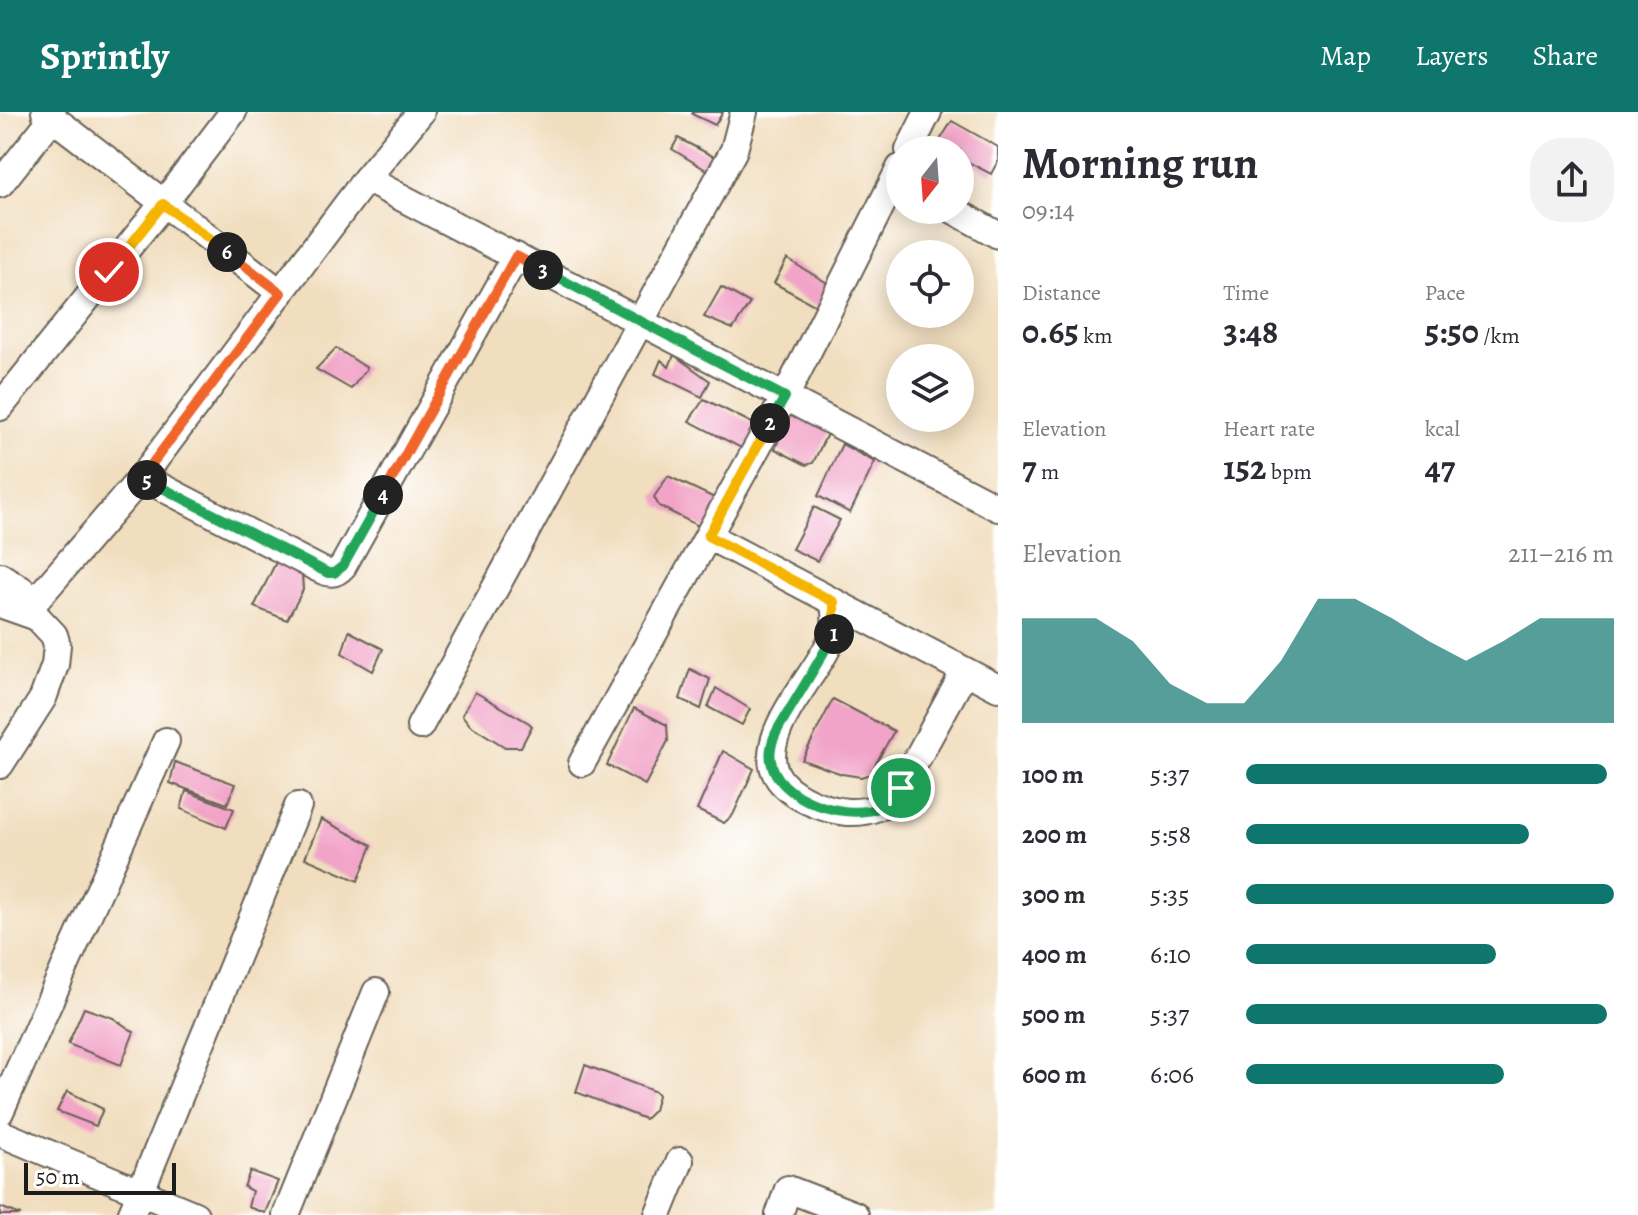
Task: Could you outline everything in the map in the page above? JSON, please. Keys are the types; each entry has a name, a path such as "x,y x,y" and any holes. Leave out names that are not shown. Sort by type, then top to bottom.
{"street":[{"path":"0,407 233,112"},
{"path":"0,604 42,598 142,477 366,179 421,112"},
{"path":"420,726 734,150 744,112"},
{"path":"916,136 928,112"},
{"path":"0,184 54,115 163,204 281,293"},
{"path":"366,179 998,508"},
{"path":"582,763 785,397 886,199"},
{"path":"974,222 998,235"},
{"path":"142,477 319,569 328,573 338,571 516,256"},
{"path":"708,536 998,688"},
{"path":"0,576 42,598"},
{"path":"0,765 43,698 55,665 57,645 42,598"},
{"path":"834,602 834,634 771,748 770,762 776,776 803,798 847,812 881,807 893,798 965,671"},
{"path":"0,1112 166,741"},
{"path":"136,1204 298,806"},
{"path":"286,1215 376,992"},
{"path":"0,1133 136,1204 195,1215"},
{"path":"658,1215 680,1161"},
{"path":"779,1215 788,1189 855,1215"}],"building":[{"path":"693,112 723,112 715,125"},
{"path":"952,121 998,147 998,161 991,174 974,165 974,136 943,136"},
{"path":"678,138 724,162 716,176 672,149"},
{"path":"787,259 834,287 818,307 774,283"},
{"path":"721,287 750,303 733,329 704,317"},
{"path":"336,348 367,368 351,389 316,369"},
{"path":"674,355 710,381 702,397 655,374 661,360 669,367"},
{"path":"704,399 760,427 747,451 689,421"},
{"path":"791,410 829,430 813,463 806,465 775,449"},
{"path":"842,444 875,462 850,513 818,496"},
{"path":"668,476 723,502 708,531 659,506 654,497"},
{"path":"814,507 840,520 817,561 792,549"},
{"path":"278,558 302,574 303,590 287,620 254,607"},
{"path":"349,631 383,649 373,671 342,653"},
{"path":"690,669 710,679 701,709 680,699"},
{"path":"716,688 750,709 742,725 708,707"},
{"path":"475,692 532,726 521,747 505,747 470,725 462,715"},
{"path":"833,699 894,731 870,774 861,777 842,774 802,760"},
{"path":"634,708 667,725 668,741 645,785 607,765"},
{"path":"723,751 754,769 733,815 724,823 697,810"},
{"path":"175,762 235,784 227,804 170,783"},
{"path":"186,791 234,809 226,828 181,809"},
{"path":"321,819 372,845 358,881 305,858"},
{"path":"84,1008 113,1018 134,1032 121,1065 68,1044"},
{"path":"585,1065 656,1092 654,1110 645,1119 576,1092"},
{"path":"67,1091 103,1109 96,1126 57,1111"},
{"path":"250,1171 278,1181 265,1213 248,1207 252,1191 244,1187"},
{"path":"0,1207 21,1215 0,1215"}],"route":[{"path":"109,272 163,204 281,293 142,477 328,573 334,573 343,566 516,256 785,397 708,536 834,602 834,634 774,739 770,762 776,776 787,788 803,798 847,812 881,807 901,788"}]}
